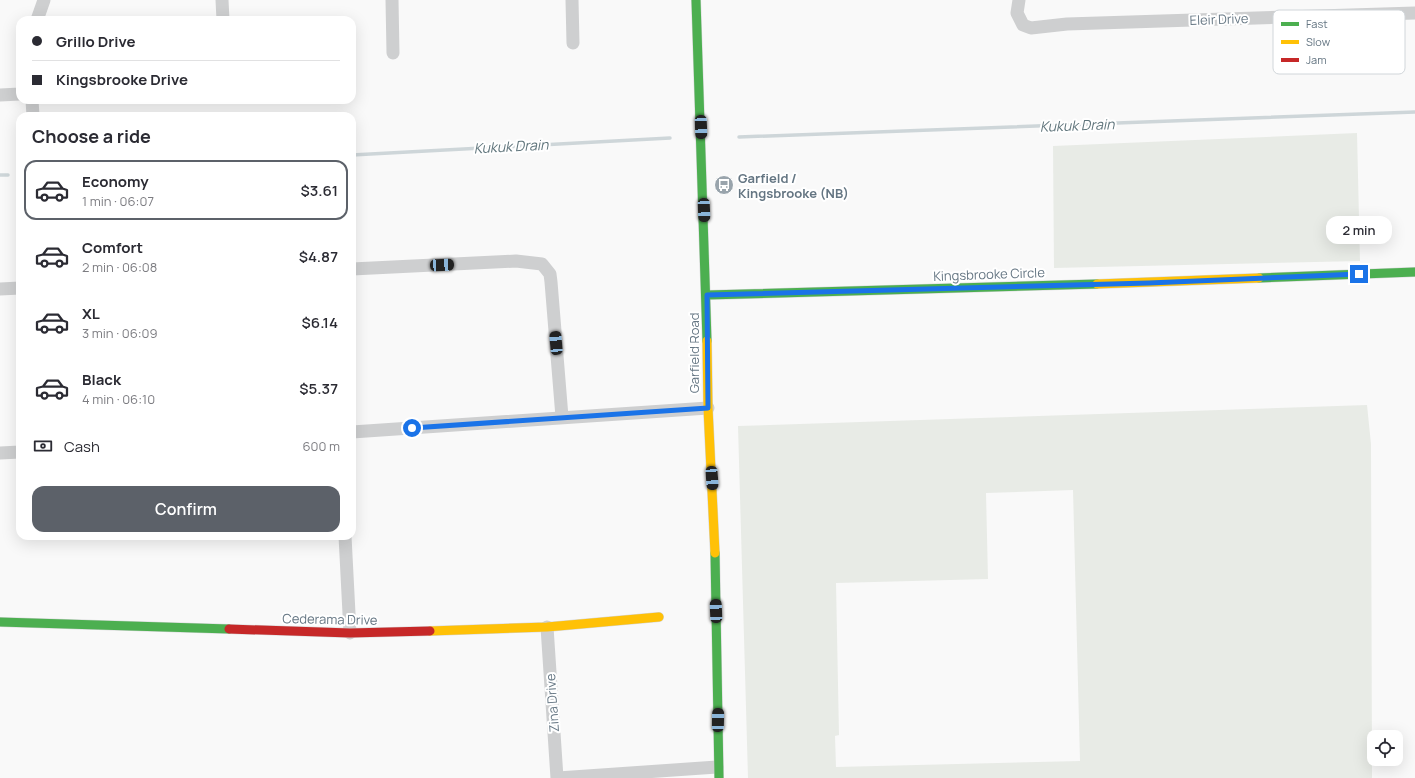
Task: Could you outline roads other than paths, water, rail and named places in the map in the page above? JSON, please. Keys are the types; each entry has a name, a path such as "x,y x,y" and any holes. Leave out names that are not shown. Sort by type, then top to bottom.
{"street":[{"path":"38,16 44,0"},
{"path":"222,0 223,16"},
{"path":"392,0 393,53"},
{"path":"572,0 573,43"},
{"name":"Garfield Road","path":"696,0 707,295 708,408 713,492 718,674 718,773"},
{"name":"Eleir Drive","path":"1019,0 1017,13 1023,25 1031,28 1067,24 1273,17"},
{"name":"Eleir Drive","path":"1405,13 1415,13"},
{"path":"0,95 16,94"},
{"path":"356,269 516,261 542,264 550,274 562,417"},
{"name":"Kingsbrooke Circle","path":"707,295 1149,283 1415,272"},
{"path":"0,289 16,288"},
{"path":"356,432 708,408"},
{"path":"0,453 16,452"},
{"path":"345,540 350,633"},
{"name":"Cederama Drive","path":"0,622 350,633 547,628 659,617"},
{"name":"Zina Drive","path":"547,628 558,778"},
{"path":"558,778 718,773"}],"waterway":[{"name":"Kukuk Drain","path":"739,137 1415,112"},
{"name":"Kukuk Drain","path":"356,155 670,138"},
{"path":"0,175 8,175"}],"place":[{"name":"Garfield / Kingsbrooke (NB)","path":"724,185"}]}
